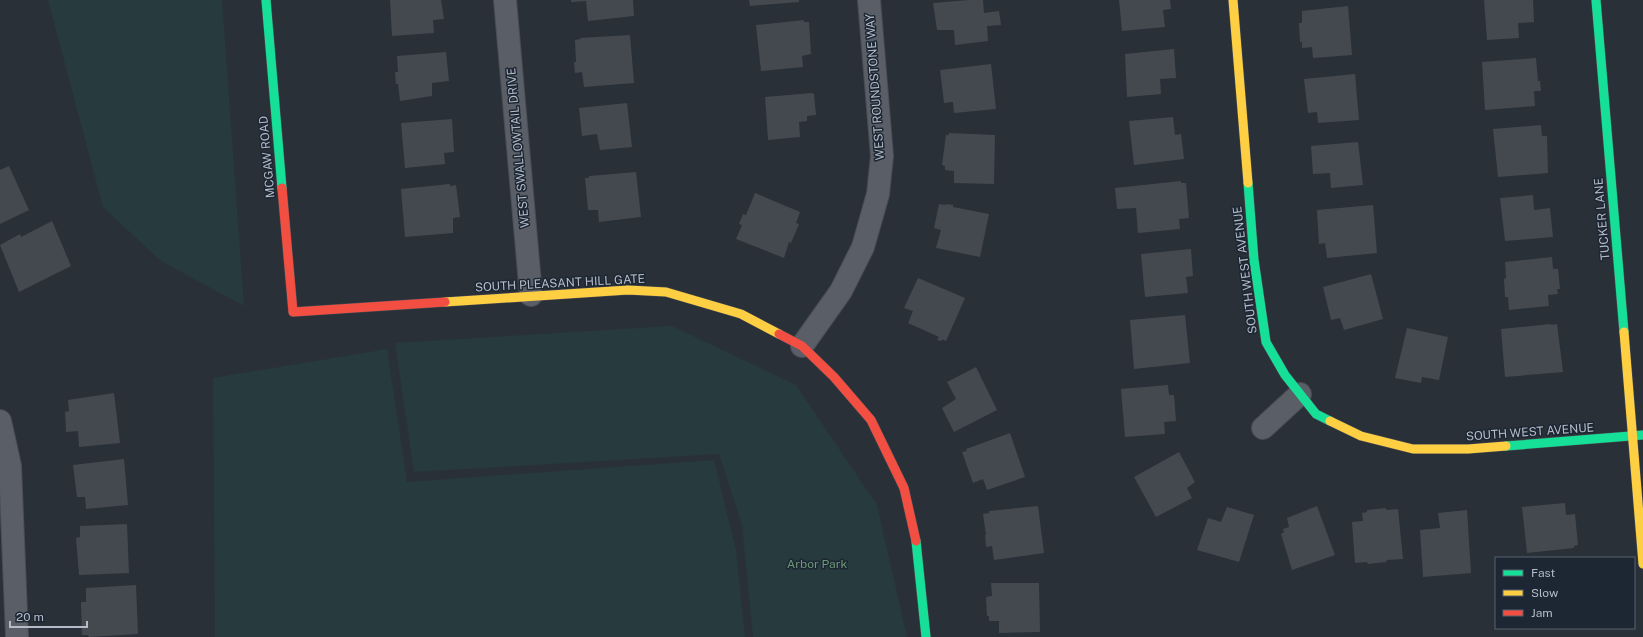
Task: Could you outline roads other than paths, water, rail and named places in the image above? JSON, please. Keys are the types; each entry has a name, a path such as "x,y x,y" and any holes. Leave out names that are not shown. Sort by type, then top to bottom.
{"street":[{"name":"MCGAW ROAD","path":"266,0 292,312"},
{"name":"WEST SWALLOWTAIL DRIVE","path":"505,0 531,295"},
{"name":"WEST ROUNDSTONE WAY","path":"802,346 841,292 863,247 878,194 882,156 869,0"},
{"name":"SOUTH WEST AVENUE","path":"1233,0 1254,260 1266,342 1285,375 1316,414 1361,436 1413,449 1468,449 1643,435"},
{"name":"TUCKER LANE","path":"1596,0 1632,436"},
{"name":"SOUTH PLEASANT HILL GATE","path":"292,312 531,295 628,290 666,292 741,314 802,346 834,376 872,420 904,488 916,536 926,637"},
{"path":"1263,428 1300,394"},
{"path":"0,421 10,466 17,637"},
{"path":"1632,436 1643,564"}],"park label":[{"name":"Arbor Park","path":"817,564"}]}
